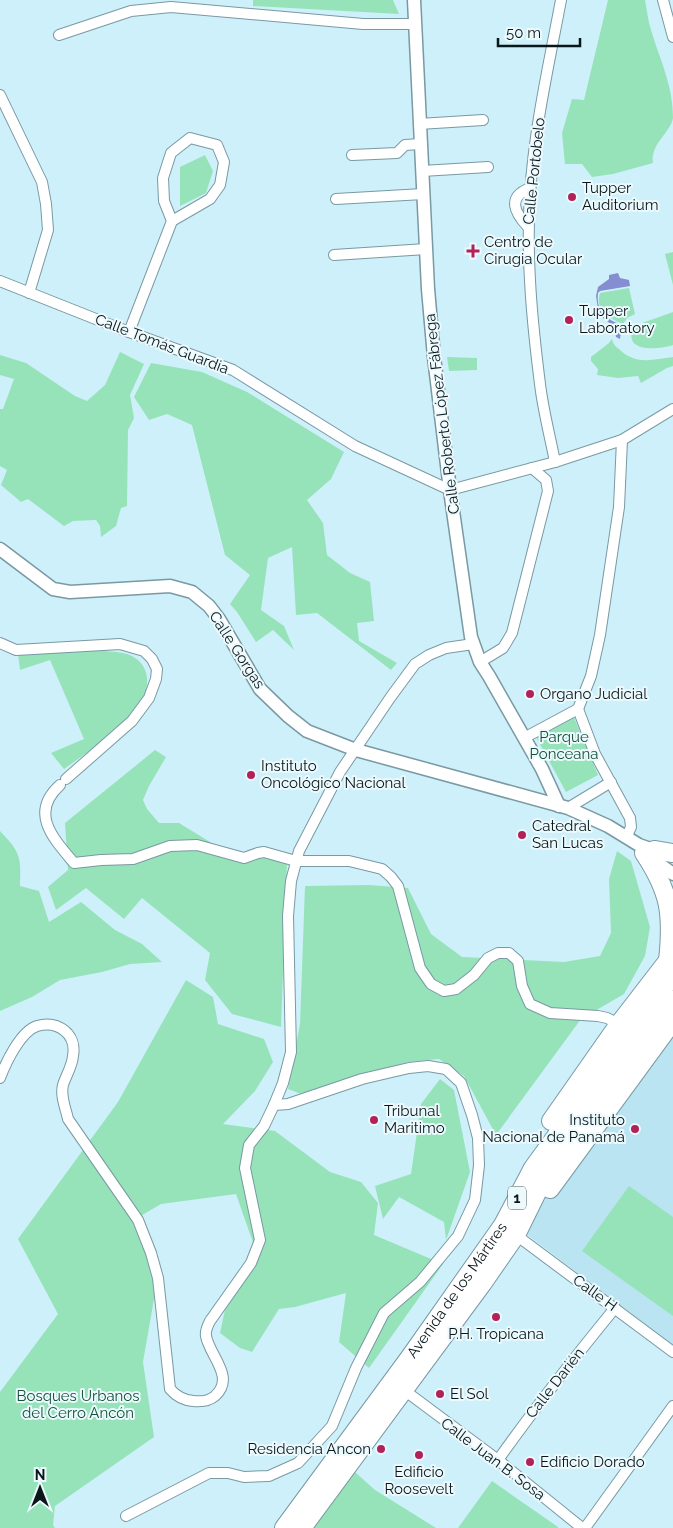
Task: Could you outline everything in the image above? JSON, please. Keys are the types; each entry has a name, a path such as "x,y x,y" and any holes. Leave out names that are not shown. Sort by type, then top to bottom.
{"highway":[{"path":"646,850 673,854"},
{"path":"473,1266 521,1167 619,1024 671,963 673,930 670,898 646,850"},
{"name":"Avenida de los Mártires","path":"284,1528 410,1357 502,1225 533,1168 671,963"},
{"name":"Avenida de los Mártires","path":"302,1528 482,1284 516,1235 542,1182 567,1141 673,1000"},
{"path":"516,1235 673,1021"}],"street":[{"name":"Calle Roberto López Fábrega","path":"414,0 420,144 434,357 450,490 471,637 480,662 564,807"},
{"name":"Calle Portobelo","path":"555,462 540,385 534,334 528,268 528,227 530,188 537,127 561,0"},
{"path":"663,0 673,37"},
{"path":"58,35 131,11 171,6 363,24 414,24"},
{"path":"0,95 42,182 46,204 48,230 29,293"},
{"path":"419,124 483,120"},
{"path":"129,332 172,221 210,199 220,185 224,162 217,145 190,138 170,153 163,178 164,201 172,221"},
{"path":"352,155 396,153 405,145 420,144"},
{"path":"422,171 488,167"},
{"path":"336,199 423,194"},
{"path":"334,254 426,250"},
{"name":"Calle Tomás Guardia","path":"0,281 129,332 233,370 355,446 450,490"},
{"path":"450,490 555,462 622,440 673,409"},
{"path":"524,738 578,709 592,676 619,507 622,440"},
{"path":"480,662 502,648 512,633 548,491 546,480 532,468"},
{"name":"Calle Gorgas","path":"3,556 53,589 70,592 170,586 192,592 209,606 219,619 260,689 307,731 356,750 564,807 588,816 627,836 673,874"},
{"path":"0,643 16,650 120,644 144,651 152,659 157,669 156,679 148,698 132,721 49,794 44,809 46,820 54,837 74,863 133,859 170,846 197,845 244,858 258,852 264,852 296,862 348,861 382,869 391,876 398,886 420,968 431,984 444,991 456,989 474,975 488,958 498,953 509,953 518,961 522,986 530,1004 550,1013 598,1016 619,1024"},
{"path":"0,1078 23,1036 31,1028 43,1024 55,1024 66,1031 72,1041 74,1054 70,1069 62,1086 68,1119 138,1220 151,1253 158,1278 170,1389 176,1395 186,1400 198,1402 210,1400 223,1384 222,1373 206,1336 206,1328 251,1262 260,1240 245,1168 249,1145 264,1126 274,1105 291,1052 288,916 291,881 296,862 321,807 340,772 415,664 429,655 446,648 473,644"},
{"path":"578,709 595,754 630,818 631,827 627,836"},
{"path":"564,807 611,782"},
{"name":"Calle Gorgas","path":"646,850 673,860"},
{"path":"126,1516 209,1473 269,1476 298,1463 332,1426 356,1368 384,1313 420,1282 458,1236 475,1200 480,1164 478,1138 461,1083 446,1069 428,1066 409,1068 362,1079 288,1104 274,1105"},
{"name":"Calle H","path":"516,1235 673,1352"},
{"name":"Calle Darién","path":"498,1460 527,1418 615,1308"},
{"name":"Calle Juan B. Sosa","path":"404,1390 498,1460 584,1528"},
{"path":"584,1528 673,1406"}],"shaded area":[{"name":"Instituto Nacional de Panamá","path":"673,1028 673,1345 521,1230"}],"green space":[{"path":"253,0 393,0 399,14 253,6"},
{"path":"608,0 645,0 650,27 671,95 673,118 669,128 657,144 653,163 613,174 592,177 582,164 565,164 562,133 572,99 584,100"},
{"path":"205,155 213,171 206,193 180,206 180,167"},
{"path":"673,252 673,285 665,254"},
{"path":"629,288 635,314 627,318 623,324 612,319 601,309 599,304 600,293"},
{"path":"673,312 673,345 659,348 643,348 632,341 631,335 634,326"},
{"path":"612,339 616,347 631,357 644,360 673,357 673,366 641,383 638,376 618,378 597,375 598,369 591,361 591,357"},
{"path":"120,352 144,364 130,395 134,418 128,430 127,506 121,508 116,526 101,537 100,526 96,520 73,521 64,526 28,499 21,502 1,485 7,470 0,466 0,409 3,409 14,379 0,375 0,355 26,363 75,396 87,401 105,385"},
{"path":"447,357 477,358 477,370 449,371"},
{"path":"151,363 202,372 247,392 344,452 331,479 307,500 323,523 327,555 350,573 370,582 374,621 357,623 359,641 397,663 391,670 317,613 296,615 292,547 268,558 261,610 284,626 294,650 273,630 256,642 230,604 250,575 225,555 192,425 167,414 149,420 134,397"},
{"path":"91,650 130,655 143,665 146,672 147,686 138,708 130,717 114,729 113,734 64,769 51,753 84,739 50,660 20,670 18,654"},
{"name":"Parque Ponceana","path":"573,715 598,775 566,792 536,737"},
{"path":"155,750 166,757 143,800 147,809 159,823 179,823 236,858 270,855 287,863 281,1027 232,1014 205,980 210,953 142,898 124,919 86,888 56,910 48,887 68,870 65,823"},
{"path":"0,831 16,850 20,862 20,886 39,891 49,922 81,902 115,930 142,944 162,962 130,964 102,972 60,980 32,997 0,1011"},
{"path":"617,851 631,861 650,927 645,956 624,994 581,1019 496,1135 464,1076 439,1059 408,1062 301,1094 288,1089 300,1024 305,886 369,885 408,888 431,934 462,957 564,962 600,956 611,933 609,879"},
{"name":"Bosques Urbanos del Cerro Ancón","path":"186,980 213,997 218,1024 264,1039 273,1062 255,1091 223,1124 275,1131 330,1172 361,1182 378,1203 374,1235 443,1264 369,1368 339,1342 346,1293 295,1307 279,1309 252,1352 240,1348 220,1333 228,1296 256,1251 236,1194 161,1204 132,1221 157,1282 143,1362 154,1437 55,1506 53,1525 55,1528 0,1528 0,1392 58,1314 18,1239 118,1102"},
{"path":"440,1079 454,1090 470,1172 446,1240 444,1222 399,1197 383,1219 375,1186 411,1174 421,1104"},
{"path":"629,1186 673,1217 673,1316 582,1251"},
{"path":"355,1472 375,1490 436,1528 313,1528"},
{"path":"492,1481 558,1527 558,1528 458,1528"}],"water":[{"path":"618,273 620,278 629,280 630,286 600,291 598,293 598,300 603,314 622,325 620,339 616,337 614,329 610,324 599,315 596,296 598,287 609,279 609,275"}],"place":[{"name":"Tupper Auditorium","path":"572,197"},
{"name":"Centro de Cirugia Ocular","path":"473,251"},
{"name":"Tupper Laboratory","path":"569,320"},
{"name":"Organo Judicial","path":"530,694"},
{"name":"Instituto Oncológico Nacional","path":"251,775"},
{"name":"Catedral San Lucas","path":"522,835"},
{"name":"Tribunal Maritimo","path":"374,1120"},
{"name":"Instituto Nacional de Panamá","path":"635,1129"},
{"name":"P.H. Tropicana","path":"496,1317"},
{"name":"El Sol","path":"440,1394"},
{"name":"Residencia Ancon","path":"381,1449"},
{"name":"Edificio Roosevelt","path":"419,1455"},
{"name":"Edificio Dorado","path":"530,1462"}]}
